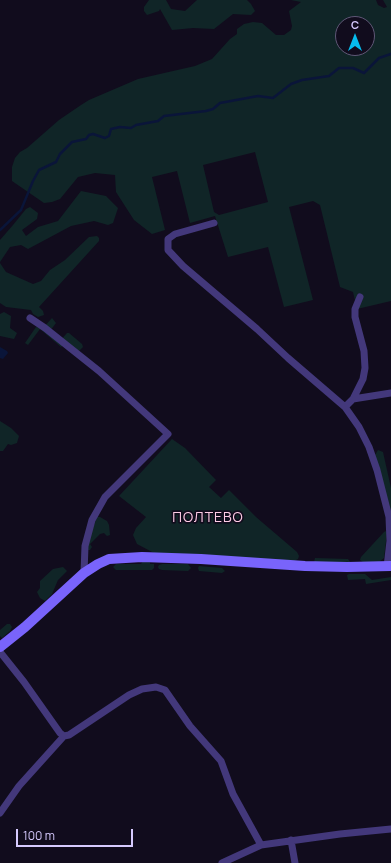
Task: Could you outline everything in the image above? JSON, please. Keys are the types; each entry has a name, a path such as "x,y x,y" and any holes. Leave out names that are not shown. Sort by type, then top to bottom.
{"street":[{"path":"0,647 84,572 109,559 142,557 201,559 305,566 389,566 389,517 377,470 369,447 359,427 345,407 183,266 168,250 168,239 175,234 214,223"},
{"path":"345,407 353,399 363,380 365,368 364,351 355,317 355,309 360,297"},
{"path":"30,318 45,328 99,371 168,434 106,497 92,520 85,546 84,572"},
{"path":"353,399 391,393"},
{"path":"0,652 24,682 60,733 64,736"},
{"path":"0,813 20,786 64,736 69,735 129,695 142,689 156,687 165,690 190,726 221,761 233,794 261,845"},
{"path":"222,863 261,845 290,840 391,829"},
{"path":"290,840 295,863"}],"green space":[{"path":"149,0 166,0 171,9 185,11 197,0 247,0 255,11 251,15 233,14 214,29 193,28 172,30 160,9 159,11 147,15 144,11 144,7"},
{"path":"291,0 376,0 378,5 384,8 387,7 383,0 391,0 391,301 357,309 353,292 340,287 320,205 313,201 289,207 313,300 284,307 268,247 228,257 215,216 190,223 177,171 152,177 165,230 152,234 134,220 116,192 115,175 95,173 78,177 60,199 44,203 12,181 12,167 15,158 20,152 27,148 59,120 89,100 138,79 195,66 212,59 230,39 237,34 237,29 244,24 253,22 262,23 276,35 284,35 291,30 292,26 289,11 301,2","holes":["255,152 268,202 219,215 214,212 203,165"]},
{"path":"81,191 106,196 118,208 113,223 108,225 94,221 71,226 28,249 21,245 10,247 0,262 0,240 26,209 30,207 38,213 37,219 22,230 26,236 38,227 58,221"},
{"path":"97,236 99,241 39,307 43,311 44,315 38,317 33,314 31,310 6,307 0,303 0,263 6,272 33,284 41,281 50,270 65,260 89,237"},
{"path":"4,312 11,316 10,328 17,333 14,339 0,336 0,314"},
{"path":"52,318 56,323 50,331 60,341 67,333 69,333 82,344 83,347 79,351 65,343 61,347 40,329 28,345 25,343 36,327 43,328"},
{"path":"0,421 11,428 19,436 17,443 11,445 8,444 3,451 0,451"},
{"path":"172,439 185,448 216,480 209,487 221,498 229,490 256,517 297,552 299,556 298,559 294,561 154,553 137,544 133,535 136,528 146,517 119,496"},
{"path":"378,450 383,452 391,488 391,532 375,455"},
{"path":"97,517 107,521 110,535 107,536 104,533 100,534 90,544 92,547 90,550 87,550 88,541"},
{"path":"386,531 384,558 379,562 364,563 360,560 361,557"},
{"path":"315,558 348,559 350,562 314,562"},
{"path":"143,561 150,561 150,564 154,564 154,568 152,570 116,570 113,567 116,564 141,564"},
{"path":"162,564 188,564 191,568 188,571 162,570 158,567"},
{"path":"199,566 222,568 225,571 222,573 199,571"},
{"path":"63,567 67,571 58,580 52,594 45,601 40,598 37,592 40,588 40,581 53,569"},
{"path":"365,574 372,580 391,577 391,580 366,584 365,579 348,580 347,575"},
{"path":"7,624 10,624 12,627 10,631 2,638 0,636 0,630"}],"water":[{"path":"0,347 8,353 3,359 0,358"}],"waterway":[{"path":"0,230 21,210 39,170 56,162 60,154 72,142 86,139 89,135 93,134 105,138 109,136 111,129 120,127 131,128 136,125 158,121 164,116 206,111 213,109 220,103 258,96 273,98 291,84 302,80 329,76 339,68 353,68 364,73 379,58 391,54"}],"district":[{"name":"ПОЛТЕВО","path":"208,518"}]}
